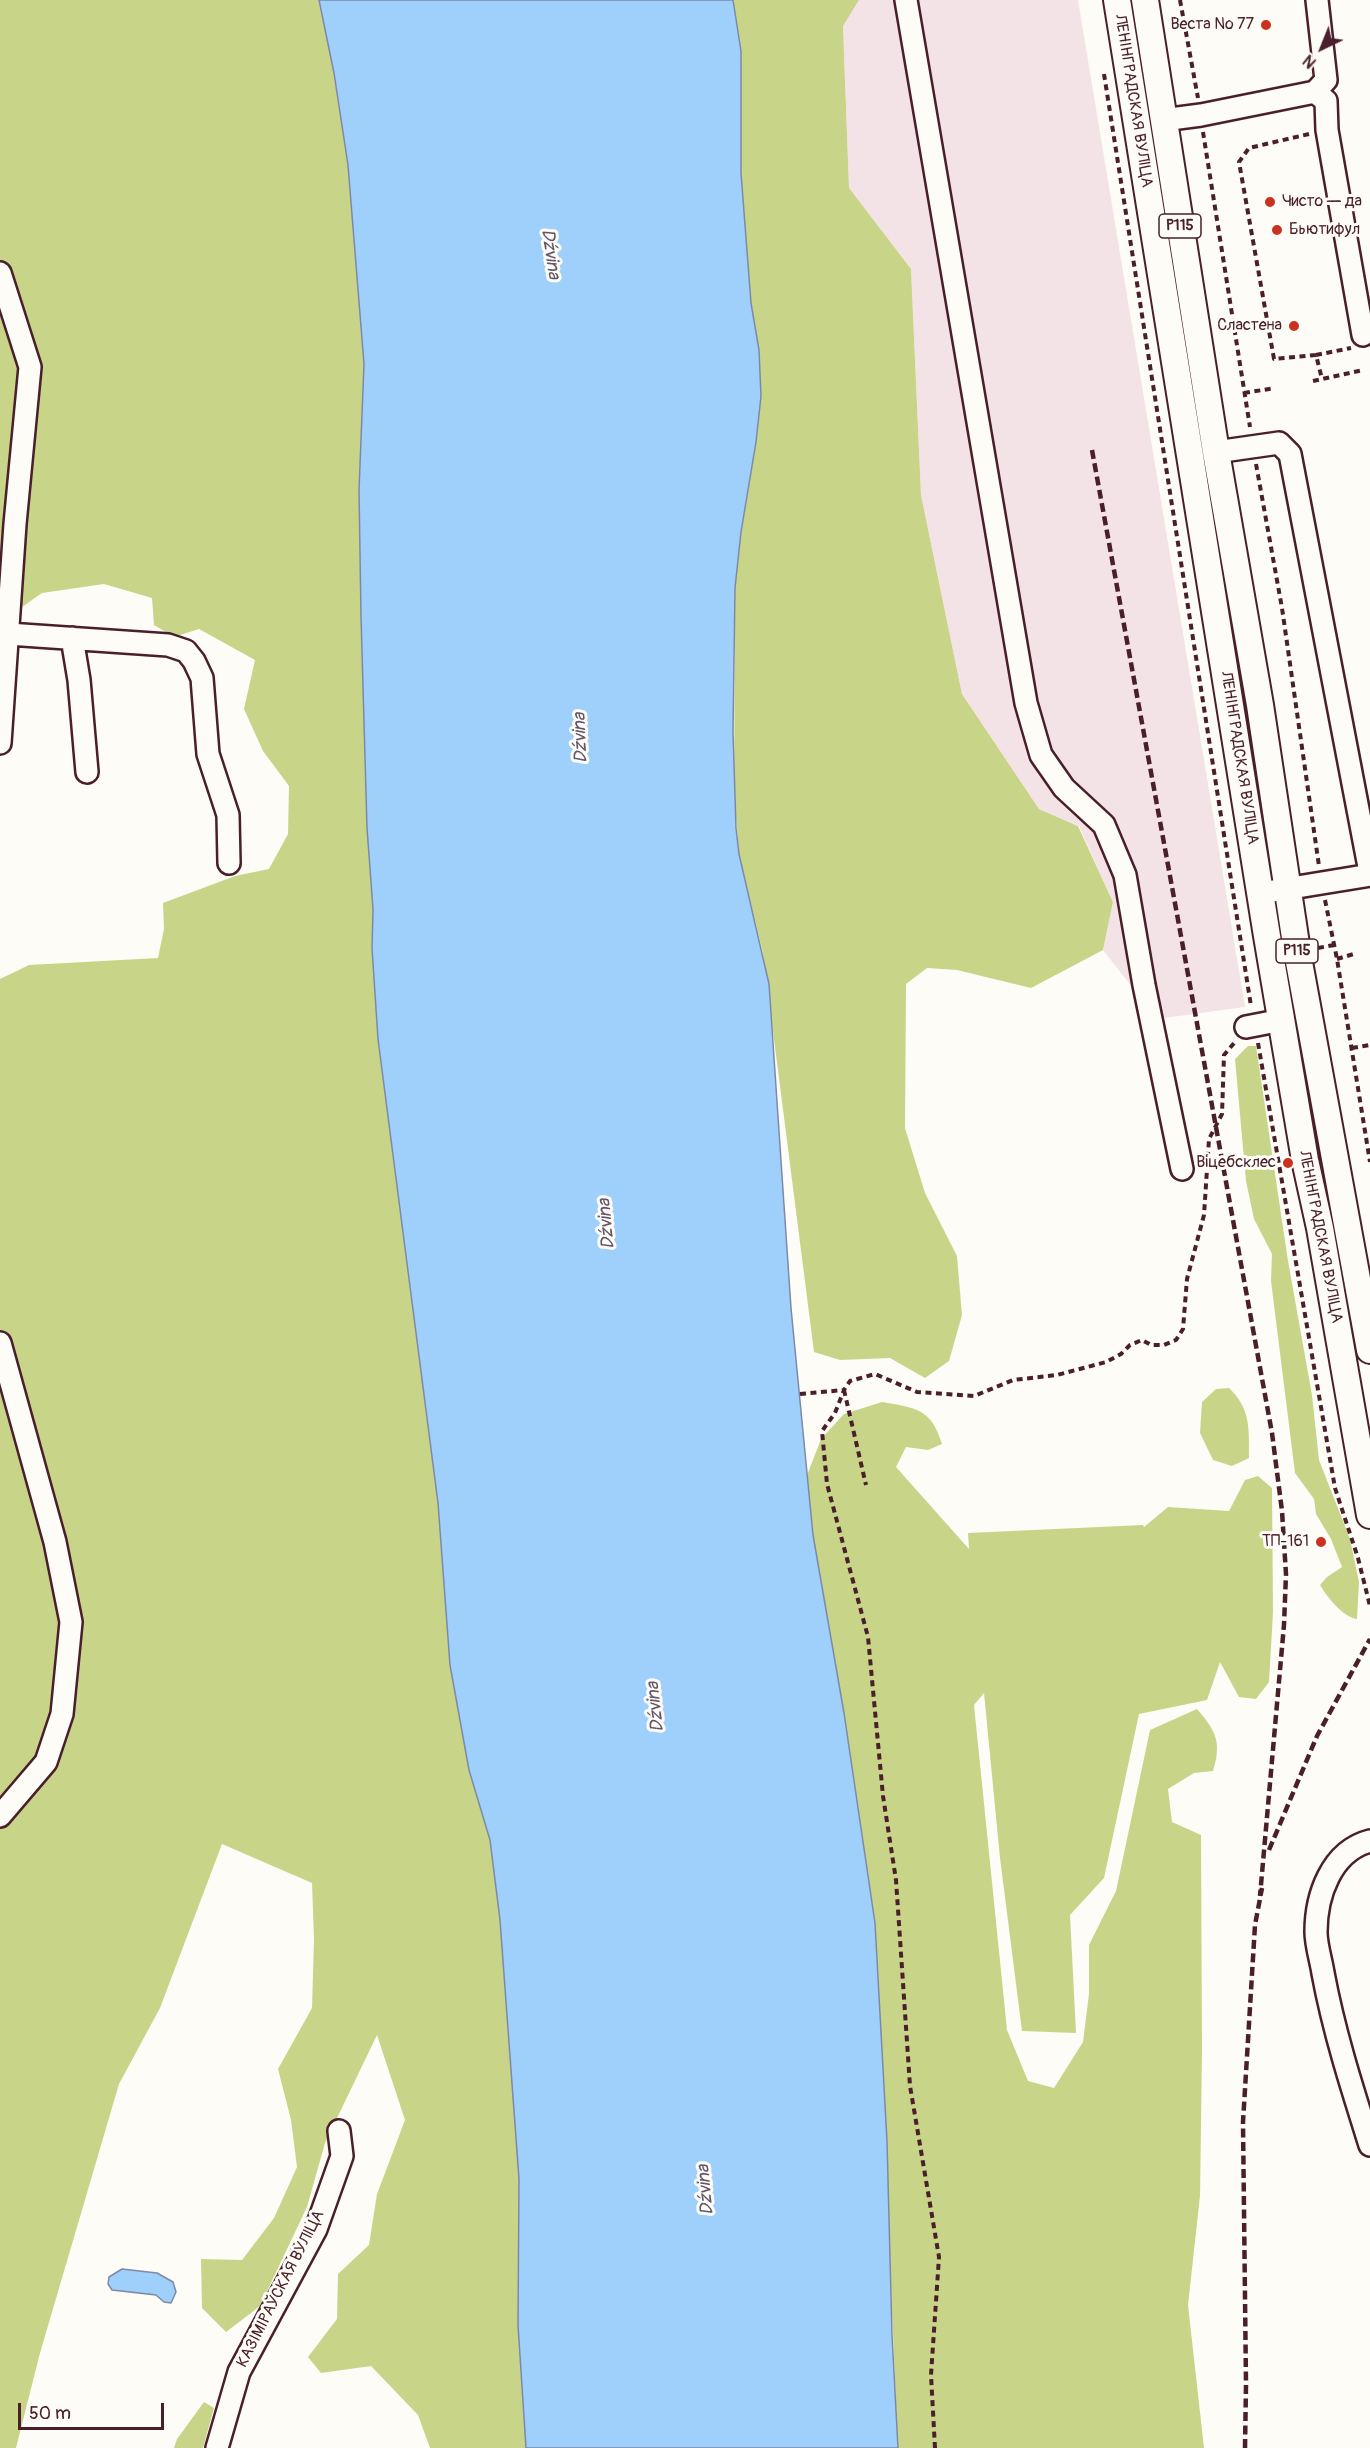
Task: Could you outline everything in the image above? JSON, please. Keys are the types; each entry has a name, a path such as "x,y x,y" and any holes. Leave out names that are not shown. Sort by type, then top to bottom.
{"main road":[{"name":"ЛЕНІНГРАДСКАЯ ВУЛІЦА","path":"1117,0 1181,407 1282,1020 1370,1515"},
{"name":"ЛЕНІНГРАДСКАЯ ВУЛІЦА","path":"1145,0 1287,888 1364,1288 1370,1350"}],"street":[{"path":"906,0 1026,702 1041,755 1065,788 1104,825 1125,875 1144,985 1182,1168"},
{"path":"1163,120 1201,115 1315,92 1326,80 1317,0"},
{"path":"1315,92 1326,101 1328,130 1363,335"},
{"path":"0,273 30,367 15,524 0,743"},
{"path":"1181,407 1208,403"},
{"path":"1216,452 1279,443 1290,454 1370,873 1261,893"},
{"path":"1215,614 1244,611"},
{"path":"8,634 168,645 186,651 202,678 208,754 228,815 229,863"},
{"path":"72,638 79,680 87,772"},
{"path":"1246,1027 1282,1020"},
{"path":"0,1343 56,1542 71,1622 62,1714 46,1762 0,1816"},
{"path":"1370,1841 1360,1844 1335,1864 1321,1892 1316,1933 1331,2016 1370,2145"},
{"name":"КАЗІМІРАЎСКАЯ ВУЛІЦА","path":"218,2448 239,2372 316,2229 342,2156 339,2132"}],"path":[{"path":"1180,0 1201,115 1253,447 1282,608 1322,882 1370,1162"},
{"path":"1322,379 1316,355 1274,359 1239,162 1249,148 1328,130"},
{"path":"1314,381 1363,370"},
{"path":"1244,393 1275,388"},
{"path":"1314,948 1334,945"},
{"path":"1337,959 1357,953"},
{"path":"935,2448 931,2375 939,2257 910,2086 896,1880 883,1796 868,1637 827,1484 822,1431 835,1413 850,1381 875,1374 917,1392 974,1396 1013,1380 1057,1375 1106,1362 1121,1354 1130,1345 1142,1340 1151,1346 1164,1345 1176,1340 1183,1329 1187,1279 1204,1215 1209,1139 1222,1114 1224,1055 1246,1027"},
{"path":"1352,1048 1370,1045"},
{"path":"800,1394 844,1390"},
{"path":"844,1390 866,1485"}],"shaded area":[{"path":"859,0 1078,0 1245,1007 1157,1019 1103,950 1113,902 1079,826 1039,809 962,694 921,495 911,269 849,189 843,25"}],"green space":[{"path":"0,0 319,0 334,73 348,165 364,364 359,490 361,616 367,828 378,1039 438,1503 450,1665 469,1770 490,1840 500,1921 519,2179 518,2325 526,2448 430,2448 418,2415 371,2366 321,2373 308,2357 337,2319 338,2274 369,2245 377,2194 405,2120 377,2035 325,2143 307,2207 260,2306 226,2332 202,2308 201,2259 242,2260 274,2218 297,2167 291,2120 278,2069 312,2008 314,1939 312,1883 222,1844 160,2008 119,2084 40,2353 16,2448 0,2448 0,979 29,965 158,958 164,929 163,903 235,876 269,869 288,834 289,786 263,751 244,709 255,660 199,629 174,637 154,625 152,598 104,584 42,593 2,621 0,634"},
{"path":"733,0 859,0 843,26 849,188 911,269 921,495 962,694 1039,809 1078,826 1113,902 1103,950 1031,988 957,970 927,968 906,984 905,1128 925,1193 957,1256 962,1315 949,1361 925,1378 890,1358 840,1360 814,1352 763,953 739,854 734,790 735,588 761,396 759,350 751,303 741,173 741,51"},
{"path":"1248,1046 1256,1046 1288,1261 1312,1395 1319,1460 1350,1539 1359,1582 1357,1619 1341,1611 1320,1585 1342,1567 1331,1539 1316,1514 1314,1499 1295,1473 1271,1281 1272,1254 1254,1219 1246,1181 1235,1059"},
{"path":"1229,1388 1245,1412 1249,1438 1249,1458 1232,1466 1213,1460 1200,1433 1202,1402 1216,1389"},
{"path":"882,1402 913,1408 927,1416 933,1423 942,1444 928,1450 906,1447 896,1467 969,1549 968,1533 1143,1525 1144,1527 1168,1507 1229,1511 1245,1480 1258,1476 1272,1488 1273,1612 1269,1682 1256,1699 1239,1697 1220,1662 1207,1700 1139,1714 1104,1878 1070,1915 1076,2033 1022,2031 1000,1858 984,1693 974,1705 1007,2030 1028,2081 1054,2088 1083,2042 1089,1994 1089,1945 1116,1891 1150,1730 1197,1709 1216,1737 1217,1752 1213,1771 1194,1773 1168,1789 1172,1822 1201,1835 1200,2196 1188,2305 1204,2448 898,2448 875,1923 844,1713 813,1535 806,1478 821,1439 844,1414"},
{"path":"204,2402 214,2408 203,2448 174,2448 177,2439"}],"water":[{"name":"Dźvina","path":"319,0 733,0 741,51 741,173 751,303 759,350 761,396 735,588 733,732 736,828 739,854 769,984 791,1308 813,1535 844,1713 875,1923 887,2141 892,2335 898,2448 526,2448 518,2325 519,2179 500,1920 490,1840 469,1770 450,1665 438,1503 378,1039 367,828 361,616 359,490 364,364 348,165 334,73"},
{"path":"122,2269 157,2273 173,2282 176,2292 171,2303 164,2302 156,2295 112,2290 108,2284 109,2277"}],"railway":[{"path":"1092,450 1272,1433 1282,1511 1286,1574 1284,1625 1260,1896"},
{"path":"1269,1850 1317,1736 1370,1639"},
{"path":"1245,2448 1243,2122 1255,1925 1262,1888"}],"place":[{"name":"Веста № 77","path":"1266,25"},
{"name":"Чисто — да","path":"1270,202"},
{"name":"Бьютифул","path":"1277,230"},
{"name":"Сластена","path":"1294,326"},
{"name":"Віцебсклес","path":"1288,1163"},
{"name":"ТП-161","path":"1321,1542"}]}
